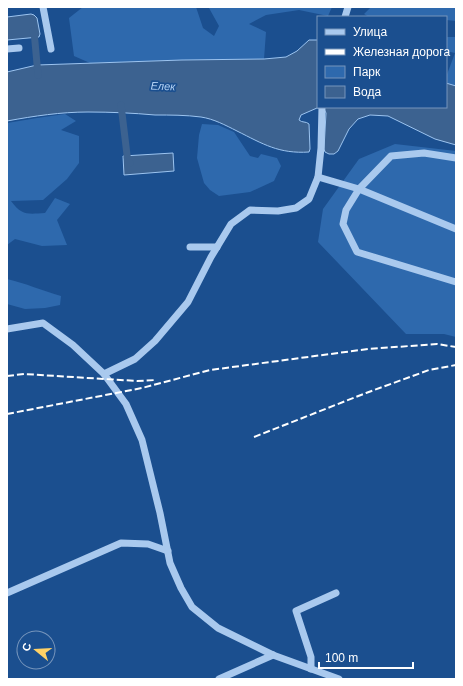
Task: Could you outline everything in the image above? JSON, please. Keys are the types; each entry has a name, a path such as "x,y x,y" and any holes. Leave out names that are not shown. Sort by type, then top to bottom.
{"street":[{"path":"43,7 51,49"},
{"path":"7,48 19,48"},
{"path":"104,374 135,359 155,341 188,302 231,224 250,210 278,210 296,208 309,199 318,177 321,148 322,108"},
{"path":"456,158 424,153 391,156 359,189 346,210 343,224 357,252 456,282"},
{"path":"318,177 359,189 456,229"},
{"path":"190,247 217,247"},
{"path":"7,329 43,323 73,345 104,374 126,404 142,440 160,513 170,563 181,588 192,607 218,628 273,655 339,679"},
{"path":"7,593 121,543 148,544 168,551"},
{"path":"311,669 311,657 296,611 336,593"},
{"path":"219,679 273,655"}],"green space":[{"path":"83,7 196,7 203,28 214,36 219,26 209,7 332,7 328,16 299,10 266,15 249,24 266,32 264,59 90,63 74,56 69,18"},
{"path":"371,7 456,7 456,21 447,20 447,16 367,16 364,14"},
{"path":"447,37 456,37 456,86 447,83 447,74 455,53 447,51"},
{"path":"65,114 76,121 61,130 79,136 79,163 67,179 43,200 11,201 22,212 30,214 45,213 55,198 70,204 57,220 67,245 42,246 15,239 7,245 7,123"},
{"path":"202,124 218,125 234,132 250,156 258,158 261,154 277,158 281,166 274,181 250,192 219,196 210,190 204,183 197,158 199,135"},
{"path":"395,144 456,151 456,337 444,334 406,334 318,242 323,209 359,159"},
{"path":"7,279 61,296 60,305 45,308 25,309 7,304"}],"water":[{"path":"31,14 37,18 40,34 39,37 7,40 7,17"},
{"name":"Елек","path":"309,40 317,40 317,108 301,115 299,120 309,124 309,152 280,150 255,140 219,122 195,116 114,112 78,112 27,117 7,121 7,72 37,65 264,59 286,57 297,51"},
{"path":"447,83 456,86 456,145 435,139 388,116 370,115 358,119 349,129 338,151 334,154 329,154 325,152 324,149 326,113 324,109 317,108 447,108"},
{"path":"173,153 174,171 124,175 123,156"}],"waterway":[{"path":"33,31 38,75"},
{"path":"121,105 128,163 130,163"}],"railway":[{"path":"7,414 142,388 210,370 368,349 437,344 456,347"},
{"path":"254,437 429,370 456,365"},
{"path":"7,376 24,374 137,381 156,380"}]}
